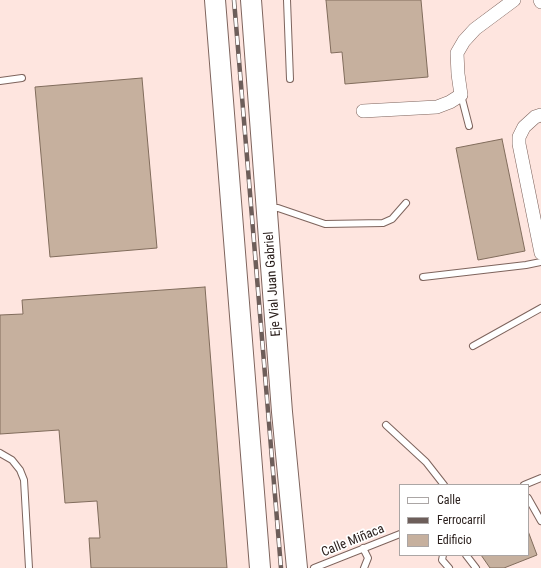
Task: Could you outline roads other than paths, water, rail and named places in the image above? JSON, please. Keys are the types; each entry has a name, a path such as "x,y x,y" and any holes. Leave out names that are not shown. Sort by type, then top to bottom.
{"main road":[{"path":"215,0 260,568"},
{"name":"Eje Vial Juan Gabriel","path":"251,0 282,412 297,568"}],"street":[{"path":"363,111 437,107 450,102 461,95 457,53 464,41 475,29 514,0"},
{"path":"541,115 524,127 519,136 519,144 541,252"}],"lane":[{"path":"287,0 290,79"},
{"path":"0,81 22,78"},
{"path":"461,95 469,126"},
{"path":"267,208 278,208 325,224 383,223 392,219 406,203"},
{"path":"423,277 541,262"},
{"path":"473,346 541,308"},
{"path":"386,425 426,462 443,484"},
{"path":"0,453 12,460 20,470 24,480 29,568"},
{"path":"526,484 541,478"},
{"path":"529,500 541,521"},
{"name":"Calle Miñaca","path":"314,568 399,534"},
{"path":"363,548 368,558 364,568"},
{"path":"443,556 442,560 449,568"},
{"path":"467,556 476,568"}],"railway":[{"path":"234,0 281,568"}]}
